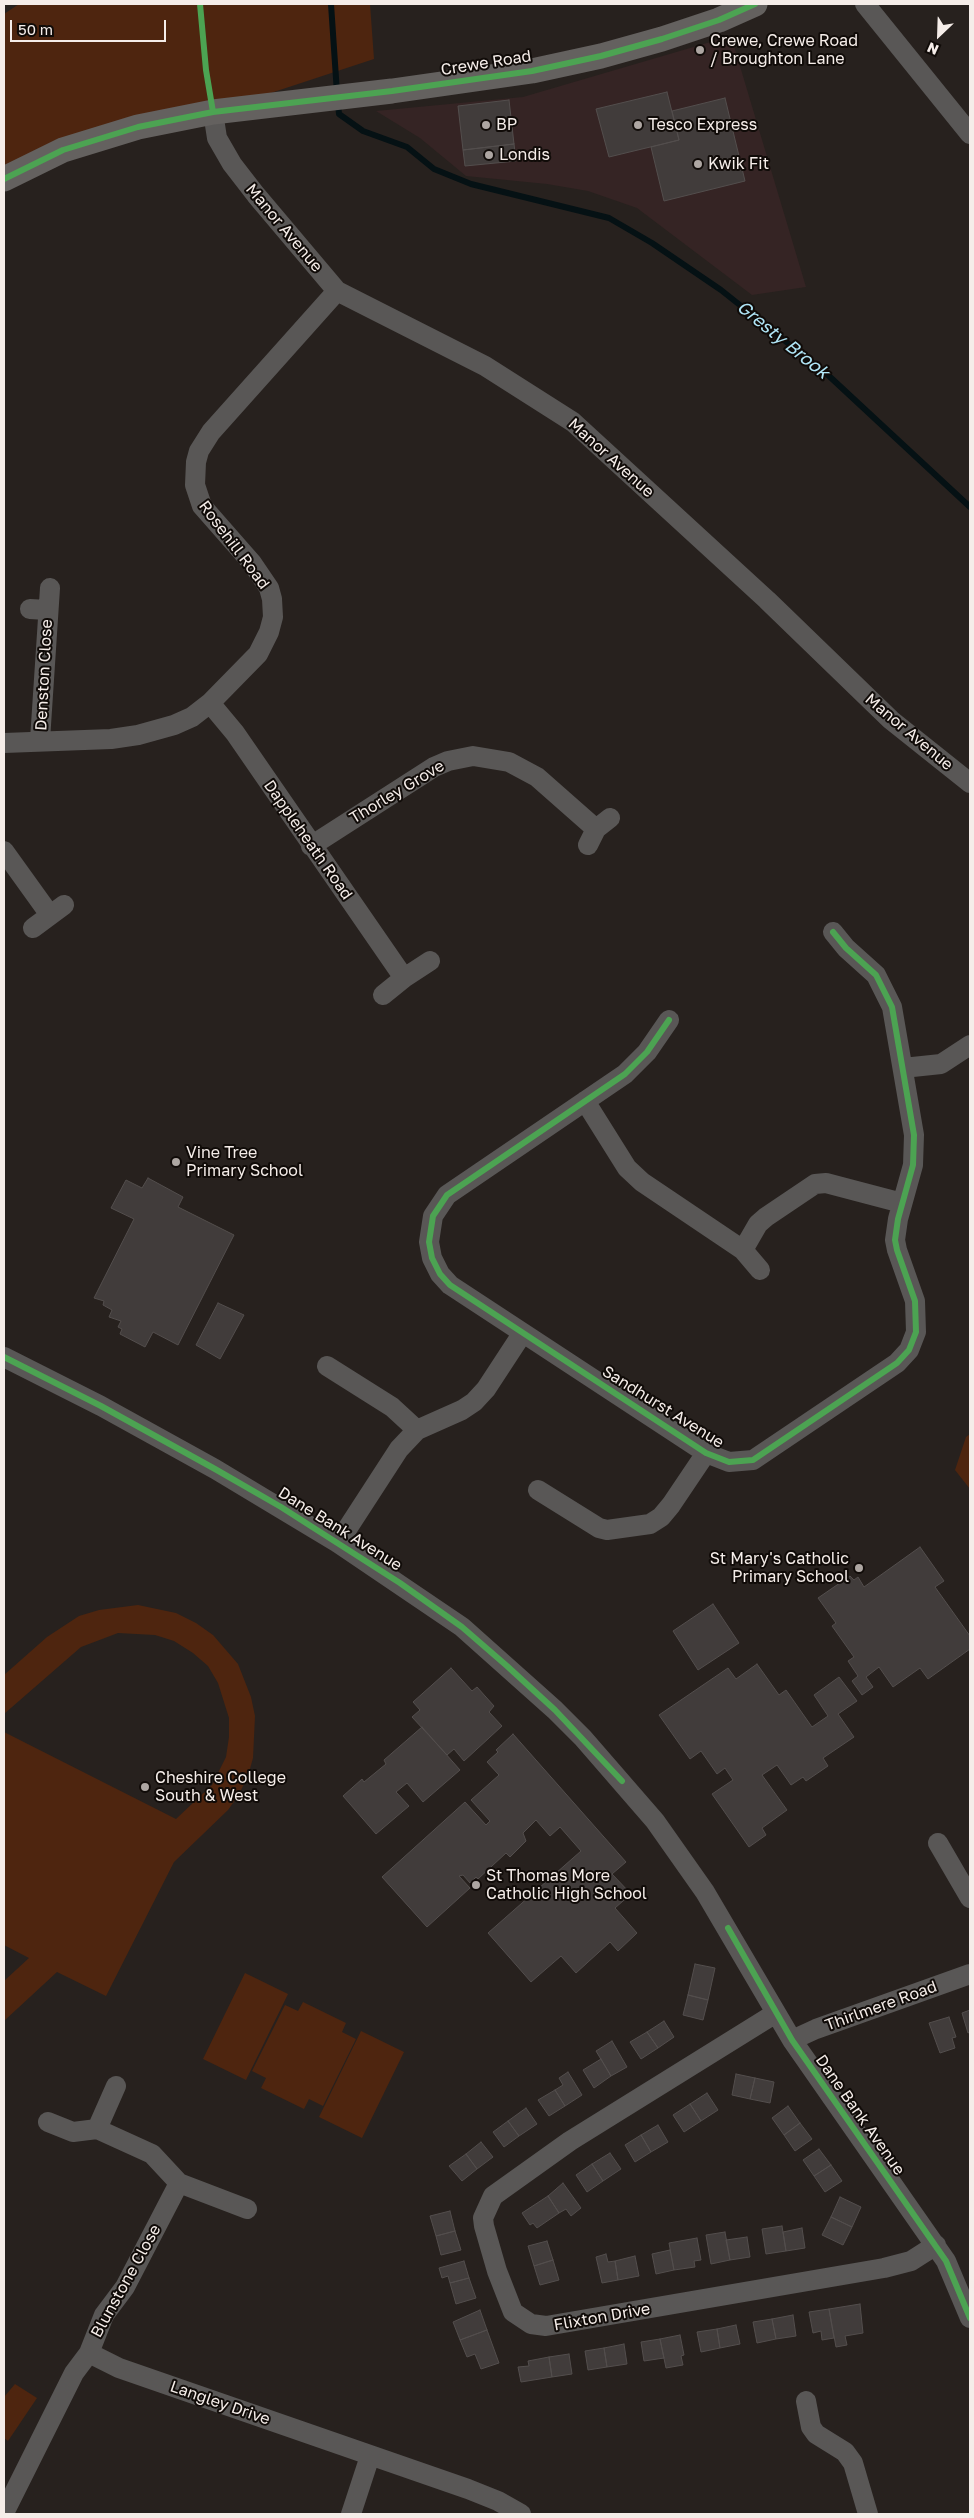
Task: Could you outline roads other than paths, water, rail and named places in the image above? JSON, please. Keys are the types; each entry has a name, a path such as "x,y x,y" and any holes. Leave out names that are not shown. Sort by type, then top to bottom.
{"main road":[{"name":"Crewe Road","path":"4,179 63,150 138,127 212,112 488,78 601,56 719,20 755,4"}],"street":[{"path":"864,4 970,134"},
{"name":"Manor Avenue","path":"212,112 216,138 232,164 337,291 485,366 573,422 767,600 891,720 970,783"},
{"name":"Rosehill Road","path":"4,743 138,735 192,717 210,703 258,654 269,632 272,617 272,599 263,577 202,506 194,474 199,451 211,432 337,291"},
{"name":"Denston Close","path":"40,740 39,609 50,588"},
{"name":"Dappleheath Road","path":"210,703 235,734 404,978"},
{"name":"Thorley Grove","path":"311,846 434,767 448,761 473,756 489,757 523,768 537,777 598,831"},
{"path":"4,852 57,910 33,928"},
{"name":"Sandhurst Avenue","path":"669,1020 636,1065 447,1195 433,1216 429,1242 432,1258 440,1274 450,1285 706,1453 729,1462 742,1462 758,1457 904,1357 914,1340 918,1322 915,1300 896,1250 896,1230 910,1178 914,1135 892,1007 884,987 876,975 846,948 833,932"},
{"path":"383,995 430,961"},
{"path":"903,1068 941,1064 970,1045"},
{"path":"585,1101 627,1168 642,1182 743,1250 760,1270"},
{"path":"743,1250 762,1220 814,1184 826,1183 902,1203"},
{"path":"338,1543 399,1450 417,1430 462,1410 474,1402 486,1389 522,1334"},
{"name":"Dane Bank Avenue","path":"4,1356 101,1406 189,1455 338,1543 462,1627 542,1698 583,1738 655,1821 695,1876 728,1928 792,2040 936,2245 963,2277 970,2318"},
{"path":"326,1366 392,1407 417,1430"},
{"path":"538,1490 599,1528 607,1530 650,1524 660,1517 670,1505 706,1453"},
{"path":"938,1843 970,1898"},
{"name":"Thirlmere Road","path":"792,2040 816,2029 970,1974"},
{"name":"Flixton Drive","path":"776,2013 570,2141 493,2196 483,2218 484,2226 497,2271 513,2312 530,2324 546,2326 884,2268 911,2261 936,2245"},
{"path":"98,2129 116,2086"},
{"path":"48,2122 73,2132 98,2129 152,2154 179,2183 247,2209"},
{"name":"Blunstone Close","path":"88,2353 104,2315 126,2287 179,2183"},
{"path":"4,2513 74,2372 88,2353"},
{"name":"Langley Drive","path":"88,2353 119,2368 491,2498 521,2514"},
{"path":"806,2401 811,2427 816,2434 845,2452 853,2462 868,2514"},
{"path":"351,2514 370,2456"}],"waterway":[{"path":"331,4 337,93"},
{"name":"Gresty Brook","path":"338,103 339,114 363,131 407,147 434,169 471,184 609,218 652,243 721,290 829,376 970,507"}],"place":[{"name":"Crewe, Crewe Road / Broughton Lane","path":"700,50"},
{"name":"BP","path":"486,125"},
{"name":"Tesco Express","path":"638,125"},
{"name":"Londis","path":"489,155"},
{"name":"Kwik Fit","path":"698,164"},
{"name":"Vine Tree Primary School","path":"176,1162"},
{"name":"St Mary's Catholic Primary School","path":"859,1568"},
{"name":"Cheshire College South & West","path":"145,1787"},
{"name":"St Thomas More Catholic High School","path":"476,1885"}]}
